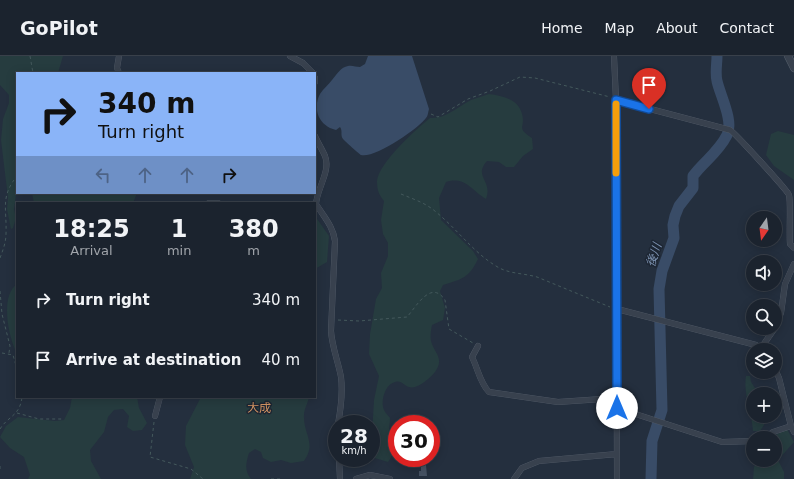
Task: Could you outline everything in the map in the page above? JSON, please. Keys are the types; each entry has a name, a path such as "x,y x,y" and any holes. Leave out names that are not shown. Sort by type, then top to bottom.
{"street":[{"path":"119,56 117,68 119,72"},
{"path":"290,56 303,63 312,72"},
{"path":"614,56 616,100 617,479"},
{"path":"788,56 794,68"},
{"path":"616,100 728,130 780,182 789,195 790,244 794,248"},
{"path":"316,138 325,156 327,164 316,202"},
{"path":"316,206 328,219 334,232 335,241 332,343 341,376 342,392 339,415"},
{"path":"782,308 785,284 794,264"},
{"path":"617,309 746,345"},
{"path":"478,346 472,357 478,368 484,387 488,392 558,402 617,398"},
{"path":"779,379 791,426 794,432"},
{"path":"155,416 160,398"},
{"path":"617,408 722,442 746,441"},
{"path":"776,431 791,426"},
{"path":"514,479 522,468 539,461 617,454"},
{"path":"339,467 340,479"},
{"path":"356,479 370,475 390,479"}],"path":[{"path":"30,56 32,72"},
{"path":"431,114 438,117 468,99 524,76 616,100"},
{"path":"0,258 5,247 6,233 3,198 9,184 16,177"},
{"path":"401,194 420,201 436,212 476,252 496,267 512,273 526,274 537,277 617,309"},
{"path":"0,291 2,314 10,346 9,353"},
{"path":"332,318 343,321 360,321 407,317 424,295 436,293 443,296 445,300 449,329 478,346"},
{"path":"2,353 9,353 13,355 16,366"},
{"path":"0,429 17,413 21,405 22,398"},
{"path":"17,413 39,419 62,419"},
{"path":"155,416 150,457 191,469 203,479"},
{"path":"271,479 281,479"}],"green space":[{"path":"0,56 63,56 58,72 16,72 16,194 14,209 16,218 13,228 11,229 7,209 8,198 1,140 3,119 9,103 9,95 0,85"},
{"path":"489,94 505,97 517,105 522,114 522,129 532,138 533,149 523,156 514,167 506,167 499,162 487,161 483,166 482,171 487,187 486,199 463,182 446,182 439,198 441,220 473,251 478,259 468,274 460,279 443,285 440,291 445,308 443,320 432,325 431,335 432,345 439,359 438,367 435,372 427,380 416,387 406,386 401,382 391,383 384,394 383,407 388,416 388,462 380,460 380,415 373,415 374,400 379,376 369,354 370,334 376,299 382,288 381,273 388,256 388,243 383,234 381,220 384,201 377,187 377,181 384,165 407,138 416,130 430,118 446,115 471,100"},
{"path":"778,131 794,135 794,180 774,166 766,155 771,134"},
{"path":"32,194 137,194 133,202 34,202"},
{"path":"316,217 329,236 327,262 316,268"},
{"path":"16,285 16,351 11,337 7,317 7,307 12,290"},
{"path":"746,376 746,379 750,379 754,387 746,387 746,390 745,383"},
{"path":"72,398 137,398 139,408 147,423 142,430 133,431 127,427 129,416 123,409 114,410 108,417 104,432 90,450 91,461 101,479 28,479 30,475 24,457 10,448 0,437 6,426 18,417 55,421 64,420 70,408"},
{"path":"200,398 309,398 304,415 304,422 309,449 308,455 304,461 291,463 281,460 271,462 263,458 261,452 255,449 249,453 246,463 247,473 251,479 190,479 194,467 185,445 186,426"},
{"path":"764,423 764,425 760,431 753,431 752,424"},
{"path":"787,429 794,442 782,456 782,432"},
{"path":"754,467 782,467 784,472 784,479 753,479"}],"water":[{"path":"368,56 412,56 429,109 426,118 405,136 376,152 361,155 343,139 340,127 336,130 325,125 321,121 317,111 317,105 320,94 339,71 348,66 360,67 365,64"}],"building":[{"path":"421,467 426,467 427,476 419,476 419,471 421,471"}],"waterway":[{"name":"後川","path":"651,479 652,441 662,410 659,289 662,271 674,238 673,225 675,216 679,206 693,188 693,176 719,147 729,129 728,115 716,78 717,56"}],"slow traffic":[{"path":"616,104 616,173"}],"district":[{"name":"大成","path":"259,408"}],"route":[{"path":"617,408 616,100 649,109"}]}
